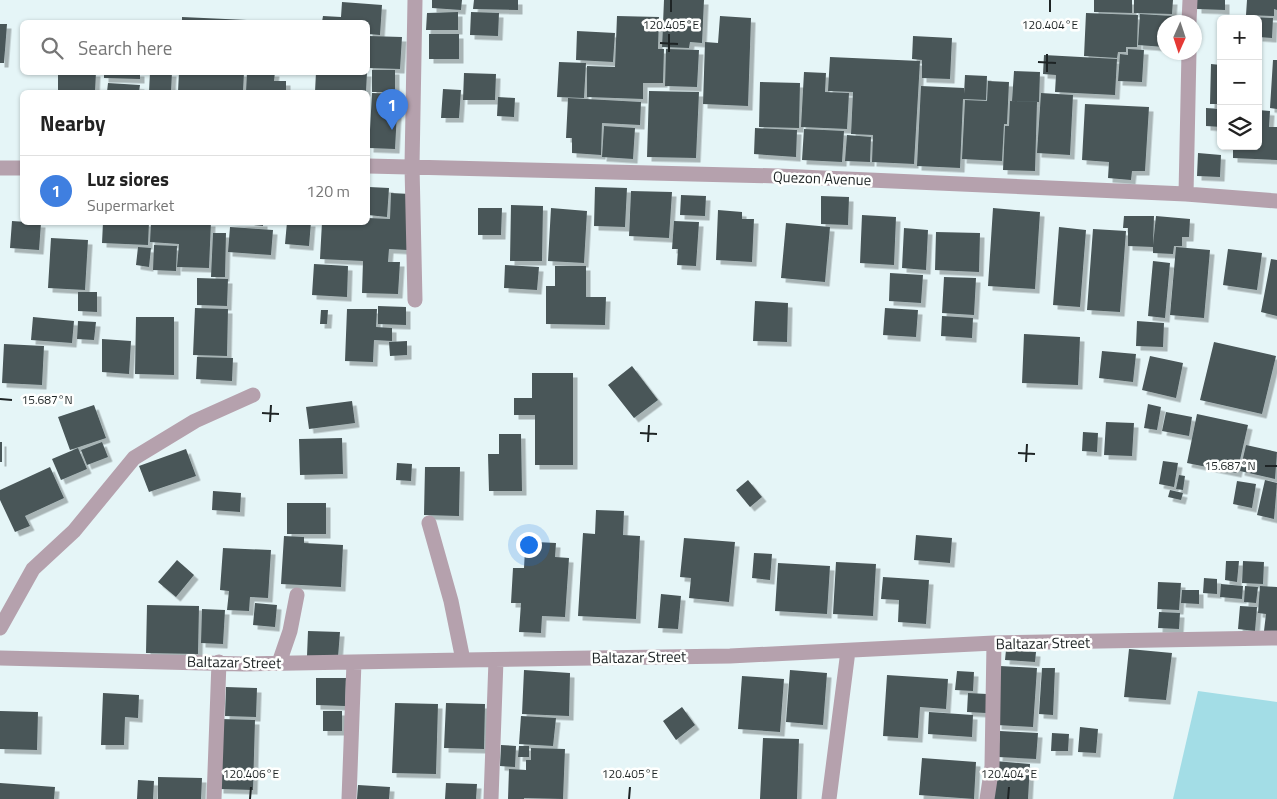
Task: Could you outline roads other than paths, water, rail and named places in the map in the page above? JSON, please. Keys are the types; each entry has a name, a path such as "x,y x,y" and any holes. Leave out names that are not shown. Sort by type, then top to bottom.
{"street":[{"path":"415,0 412,166 415,300"},
{"path":"1189,15 1190,0"},
{"path":"1186,194 1189,60"},
{"name":"Quezon Avenue","path":"370,166 778,176 1186,194 1277,201"},
{"path":"0,168 20,168"},
{"path":"0,628 33,569 74,532 134,458 195,421 253,395"},
{"path":"429,523 451,601 464,660"},
{"path":"280,663 290,631 297,595"},
{"name":"Baltazar Street","path":"0,658 280,663 496,660 730,656 994,644 1277,638"},
{"path":"987,799 993,731 994,644"},
{"path":"829,799 848,651"},
{"path":"491,799 496,660"},
{"path":"214,799 218,662"},
{"path":"349,799 354,662"}],"place":[{"name":"Luz siores","path":"392,130"}]}
